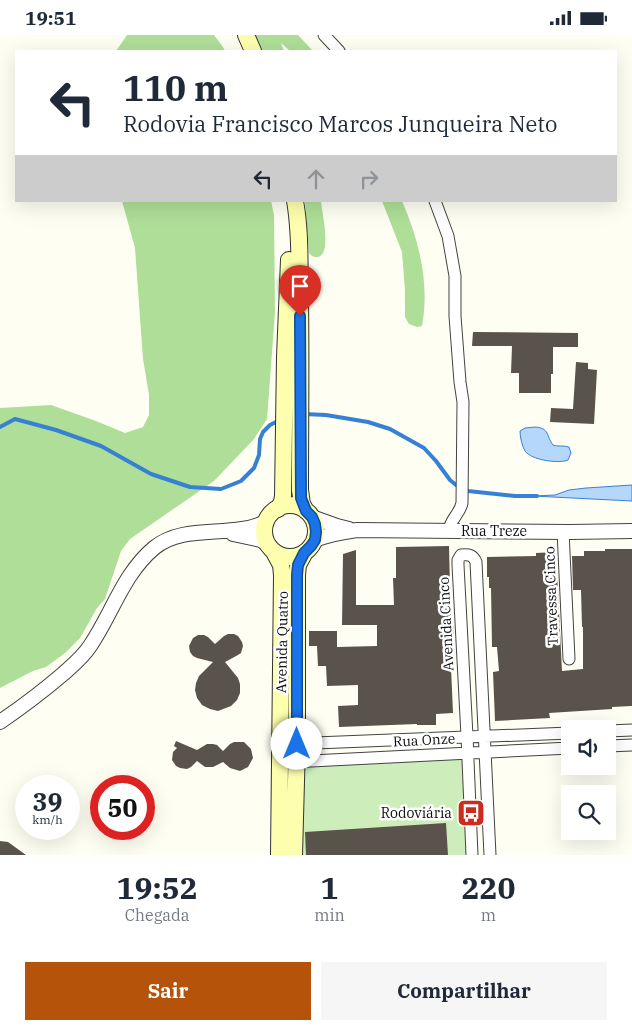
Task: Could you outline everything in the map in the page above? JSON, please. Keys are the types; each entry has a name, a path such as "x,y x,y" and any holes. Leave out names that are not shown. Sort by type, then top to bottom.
{"main road":[{"path":"246,35 253,50"},
{"path":"292,398 282,502 264,530 265,539 271,548 282,556 295,557 304,553 311,546 315,540 316,532 315,524 301,498 300,470 292,398 285,357 294,202"},
{"path":"272,515 283,506 299,507 309,514"},
{"name":"Avenida Quatro","path":"271,548 281,565 289,660 289,686 297,744 294,855"},
{"name":"Avenida Quatro","path":"289,660 298,565 304,553"},
{"name":"Avenida Quatro","path":"279,855 280,745 289,686"}],"street":[{"path":"324,35 337,50"},
{"path":"435,202 448,236 454,276 455,317 462,402 462,503 459,513 451,522 449,531"},
{"name":"Rua Treze","path":"309,514 338,526 357,530"},
{"path":"0,722 48,687 84,654 130,575 142,559 154,548 176,536 250,528 262,524 272,515"},
{"name":"Rua Treze","path":"315,540 338,532 357,530 632,531"},
{"name":"Travessa Cinco","path":"563,531 568,659"},
{"path":"225,532 261,541 271,548"},
{"name":"Avenida Cinco","path":"472,855 458,565 461,555 466,554 472,555 476,562 490,855"},
{"path":"616,731 632,730"},
{"name":"Rua Onze","path":"280,745 561,733"},
{"path":"616,746 632,745"},
{"name":"Rua Onze","path":"279,763 561,748"}],"green space":[{"path":"127,35 214,35 224,50 117,50"},
{"path":"254,35 298,35 312,50 289,50 281,43 284,50 262,50"},
{"path":"122,202 271,202 274,215 275,312 267,419 254,439 214,481 130,539 121,551 105,599 97,608 80,638 65,653 46,667 33,671 0,688 0,408 51,405 125,433 143,427 149,415 149,395 143,359 135,248"},
{"path":"305,202 321,202 325,247 323,253 318,257 312,256 309,253"},
{"path":"382,202 402,202 413,231 424,278 425,294 422,326 417,327 409,324 405,317 402,252"},
{"path":"468,753 473,855 294,855 296,762"}],"water":[{"path":"535,427 545,431 553,445 569,447 571,453 568,460 558,462 545,460 533,457 525,451 520,431 525,428"},
{"path":"632,485 632,501 533,496 555,495 569,490 586,488"}],"building":[{"path":"473,332 578,333 578,347 553,347 551,393 519,393 519,373 511,373 512,346 472,346"},
{"path":"576,362 588,363 588,369 597,370 594,424 550,422 551,408 573,409"},
{"path":"449,546 451,627 454,626 454,636 451,637 453,713 436,714 436,725 339,727 338,706 358,705 358,685 327,686 326,666 318,666 317,646 309,646 309,631 337,631 337,647 377,646 377,625 342,625 343,554 356,550 356,605 394,605 393,578 396,578 396,547"},
{"path":"605,549 632,549 632,706 549,713 550,718 495,721 493,672 499,671 497,647 492,647 491,588 489,588 489,577 487,577 487,557 536,556 536,553 556,552 562,671 583,669 581,590 573,590 572,556 584,556 584,551 605,551"},
{"path":"228,634 238,636 243,646 241,653 225,662 238,678 240,693 237,700 231,706 218,711 202,705 197,698 195,690 199,676 213,662 193,656 189,646 193,638 198,635 208,637 215,644"},
{"path":"176,741 197,750 207,744 213,744 223,751 234,742 244,742 251,749 253,758 248,767 240,771 230,768 223,762 213,767 205,767 197,761 187,769 180,768 172,760 173,752 177,748 174,746"},
{"path":"446,823 448,855 306,855 305,832"},
{"path":"0,841 8,842 26,855 0,855"}],"waterway":[{"path":"304,414 326,415 368,422 390,429 424,448 450,480 468,491 515,496 537,496"},
{"path":"0,427 15,419 56,430 101,446 151,474 190,487 221,489 241,481 254,468 259,455 260,439 263,432 270,425 280,420"}],"place":[{"name":"Rodoviária","path":"471,813"}],"route":[{"path":"297,744 297,575 298,565 304,553 315,540 316,532 312,517 302,504 300,490 300,316"}]}
